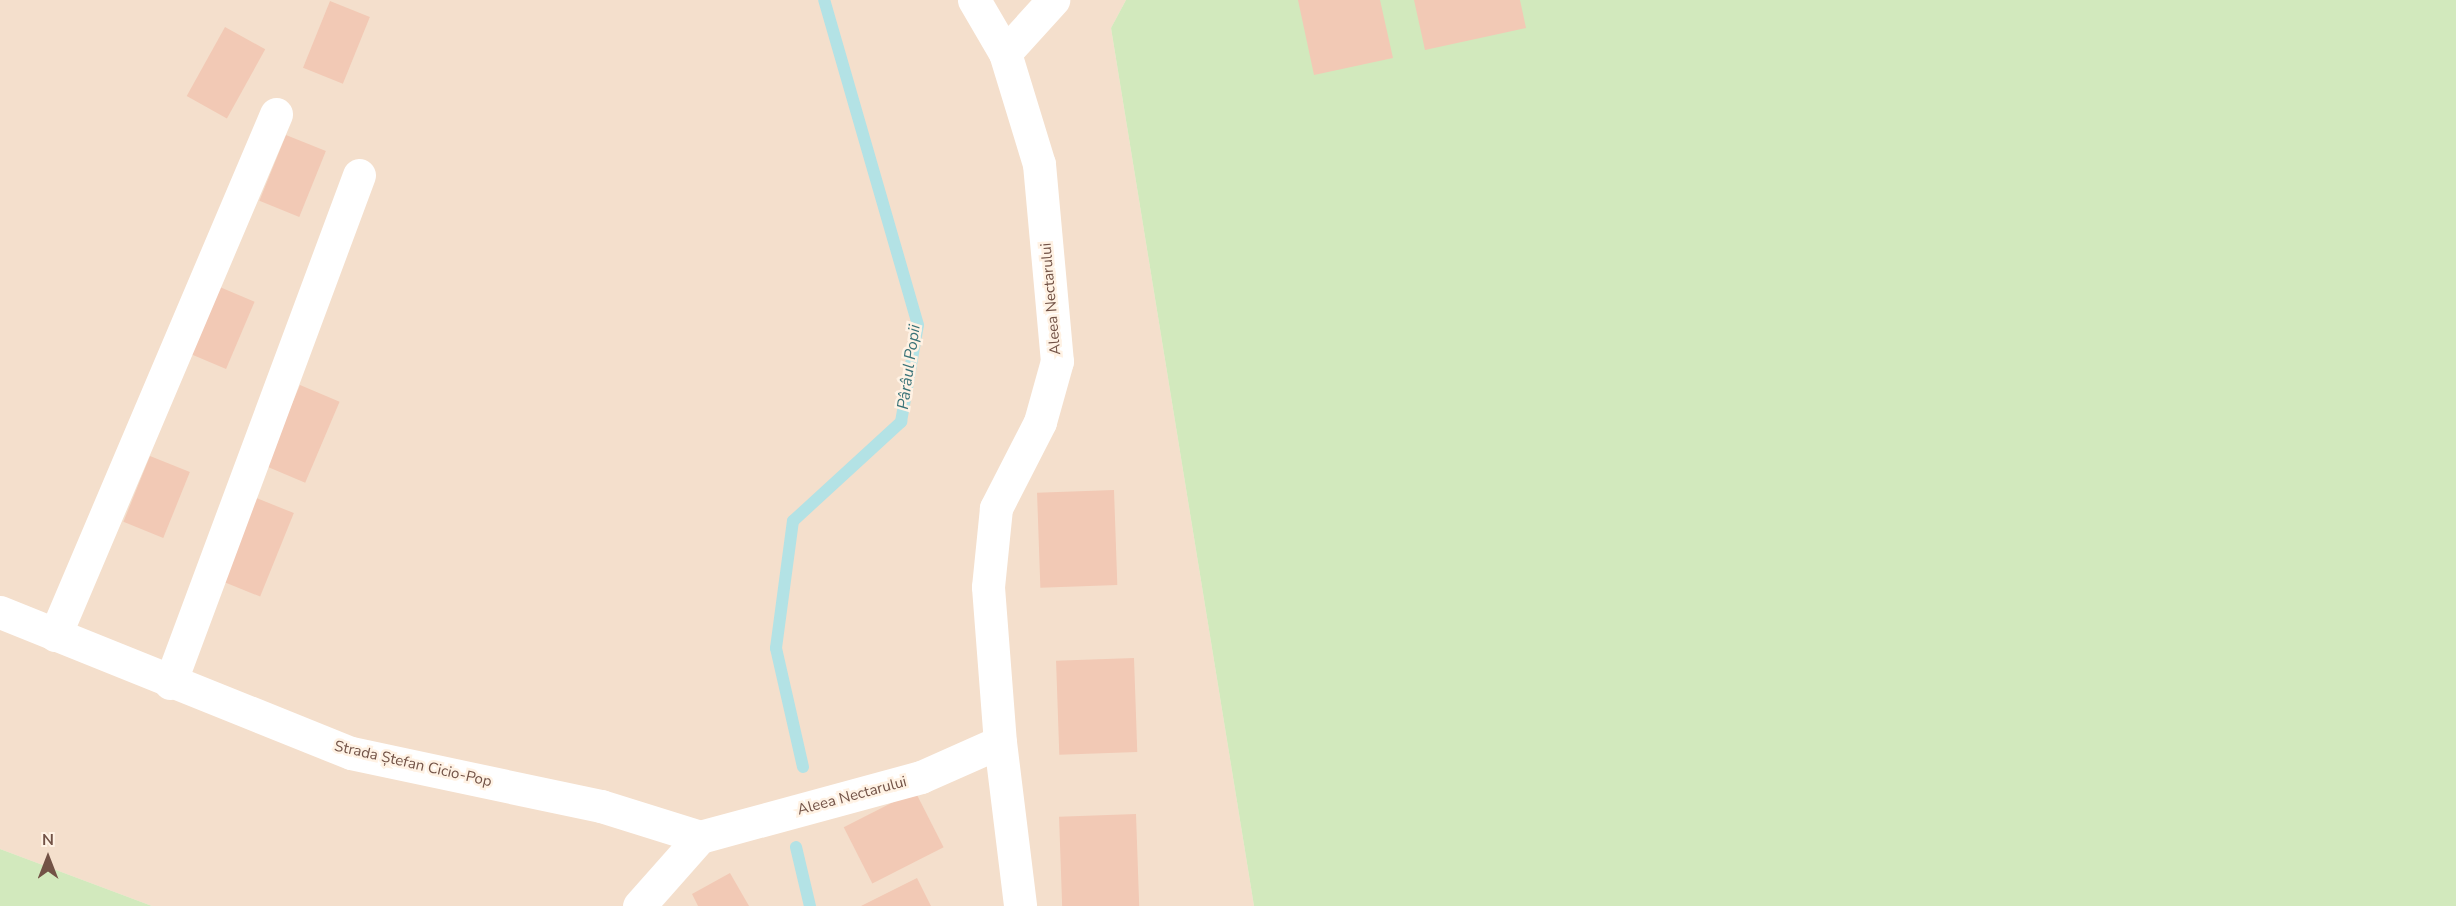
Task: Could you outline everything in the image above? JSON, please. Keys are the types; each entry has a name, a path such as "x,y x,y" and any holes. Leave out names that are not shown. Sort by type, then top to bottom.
{"street":[{"name":"Aleea Nectarului","path":"974,0 1005,53 1039,164 1057,361 1040,422 996,508 988,586 1000,742 1020,906"},
{"path":"1005,53 1053,0"},
{"path":"55,635 276,114"},
{"path":"170,683 359,175"},
{"name":"Strada Ștefan Cicio-Pop","path":"0,612 170,683 351,753 600,806 700,837"},
{"name":"Aleea Nectarului","path":"700,837 921,777 1000,742"},
{"path":"639,906 700,837"}],"shaded area":[{"path":"0,0 1126,0 1111,28 1254,906 152,906 0,849"}],"green space":[{"path":"1126,0 2456,0 2456,906 1254,906 1111,28"},
{"path":"0,849 152,906 0,906"}],"building":[{"path":"1298,0 1380,0 1393,58 1314,75"},
{"path":"1414,0 1520,0 1526,28 1425,50"},
{"path":"330,1 370,17 343,84 303,68"},
{"path":"225,27 265,49 227,118 187,96"},
{"path":"286,135 326,151 299,217 259,201"},
{"path":"215,285 255,302 226,369 186,352"},
{"path":"300,385 340,402 305,483 266,466"},
{"path":"150,456 190,472 163,538 123,522"},
{"path":"1114,490 1117,585 1040,588 1037,493"},
{"path":"254,497 294,513 260,597 220,580"},
{"path":"1134,658 1137,752 1059,755 1056,661"},
{"path":"915,791 944,847 872,883 844,827"},
{"path":"1136,814 1139,906 1062,906 1059,817"},
{"path":"730,873 749,906 698,906 692,894"},
{"path":"917,878 931,906 861,906"}],"waterway":[{"name":"Pârâul Popii","path":"803,767 776,648 793,521 901,422 918,325 824,0"},
{"name":"Pârâul Popii","path":"796,847 810,906"}]}
